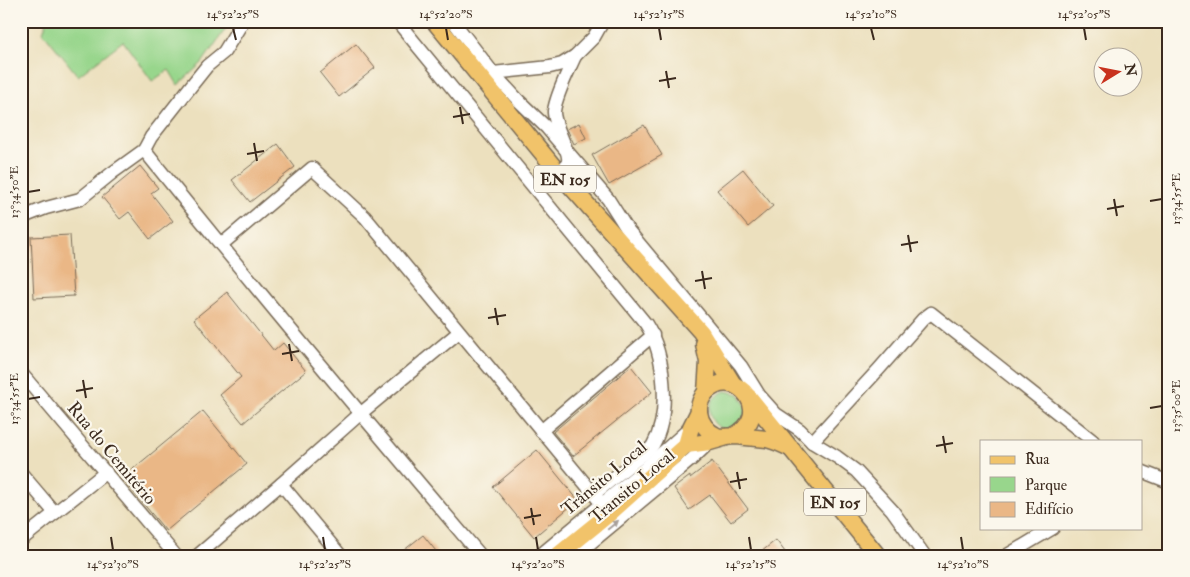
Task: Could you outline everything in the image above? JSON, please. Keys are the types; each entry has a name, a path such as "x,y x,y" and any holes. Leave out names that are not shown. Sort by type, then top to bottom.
{"main road":[{"name":"EN 105","path":"434,21 487,76 558,172 701,332 733,384"},
{"path":"701,332 708,362 706,392"},
{"path":"557,556 610,513 686,444 706,392 714,386 733,384 741,388 748,395 753,411 751,420 741,433 710,442 686,444"},
{"name":"EN 105","path":"748,395 878,556"},
{"path":"699,411 702,422 716,436 768,440 792,449"}],"street":[{"path":"21,219 46,208 80,199 144,150 151,137 195,81 224,52 243,21"},
{"path":"221,245 312,168 365,217 598,499 652,447 662,424 665,397 662,372 653,335 646,324 397,21"},
{"path":"453,21 487,76 519,101 547,128 608,199 628,230 741,366 758,395 776,414 800,430 812,442 856,471 892,510 925,556"},
{"path":"487,76 562,64 575,56 594,37 603,21"},
{"path":"558,172 567,164 569,157 555,120 554,111 575,56"},
{"path":"144,150 360,414 481,556"},
{"path":"812,442 923,319 931,313 1091,440"},
{"path":"197,556 360,414 459,332"},
{"path":"541,431 653,335"},
{"name":"Rua do Cemitério","path":"21,373 176,556"},
{"name":"Trânsito Local","path":"539,556 598,499 691,427"},
{"name":"Transito Local","path":"575,556 710,442"},
{"path":"1142,471 1169,482"},
{"path":"21,540 106,472"},
{"path":"21,473 54,513"},
{"path":"281,484 341,556"},
{"path":"1006,556 1049,530"}],"green space":[{"path":"47,21 231,21 202,63 178,85 169,70 152,81 123,41 78,76 43,32"},
{"path":"725,391 739,394 748,410 736,429 720,428 714,423 710,415 713,399"}],"building":[{"path":"356,44 375,68 339,97 320,73"},
{"path":"579,123 586,138 574,144 567,129"},
{"path":"644,125 662,155 609,185 592,155"},
{"path":"278,144 295,167 250,202 232,180"},
{"path":"140,166 158,188 151,193 173,221 150,239 129,212 120,219 102,197"},
{"path":"743,169 773,206 748,227 717,190"},
{"path":"70,235 74,296 34,298 31,237"},
{"path":"227,292 274,351 283,343 306,371 243,423 220,395 241,377 194,319"},
{"path":"631,366 652,392 573,456 553,432"},
{"path":"203,411 247,464 166,531 122,478"},
{"path":"537,450 578,500 534,537 493,487"},
{"path":"712,461 748,509 731,522 710,495 689,510 674,488"},
{"path":"423,535 440,556 407,556 403,551"},
{"path":"776,540 788,556 756,556"}]}
